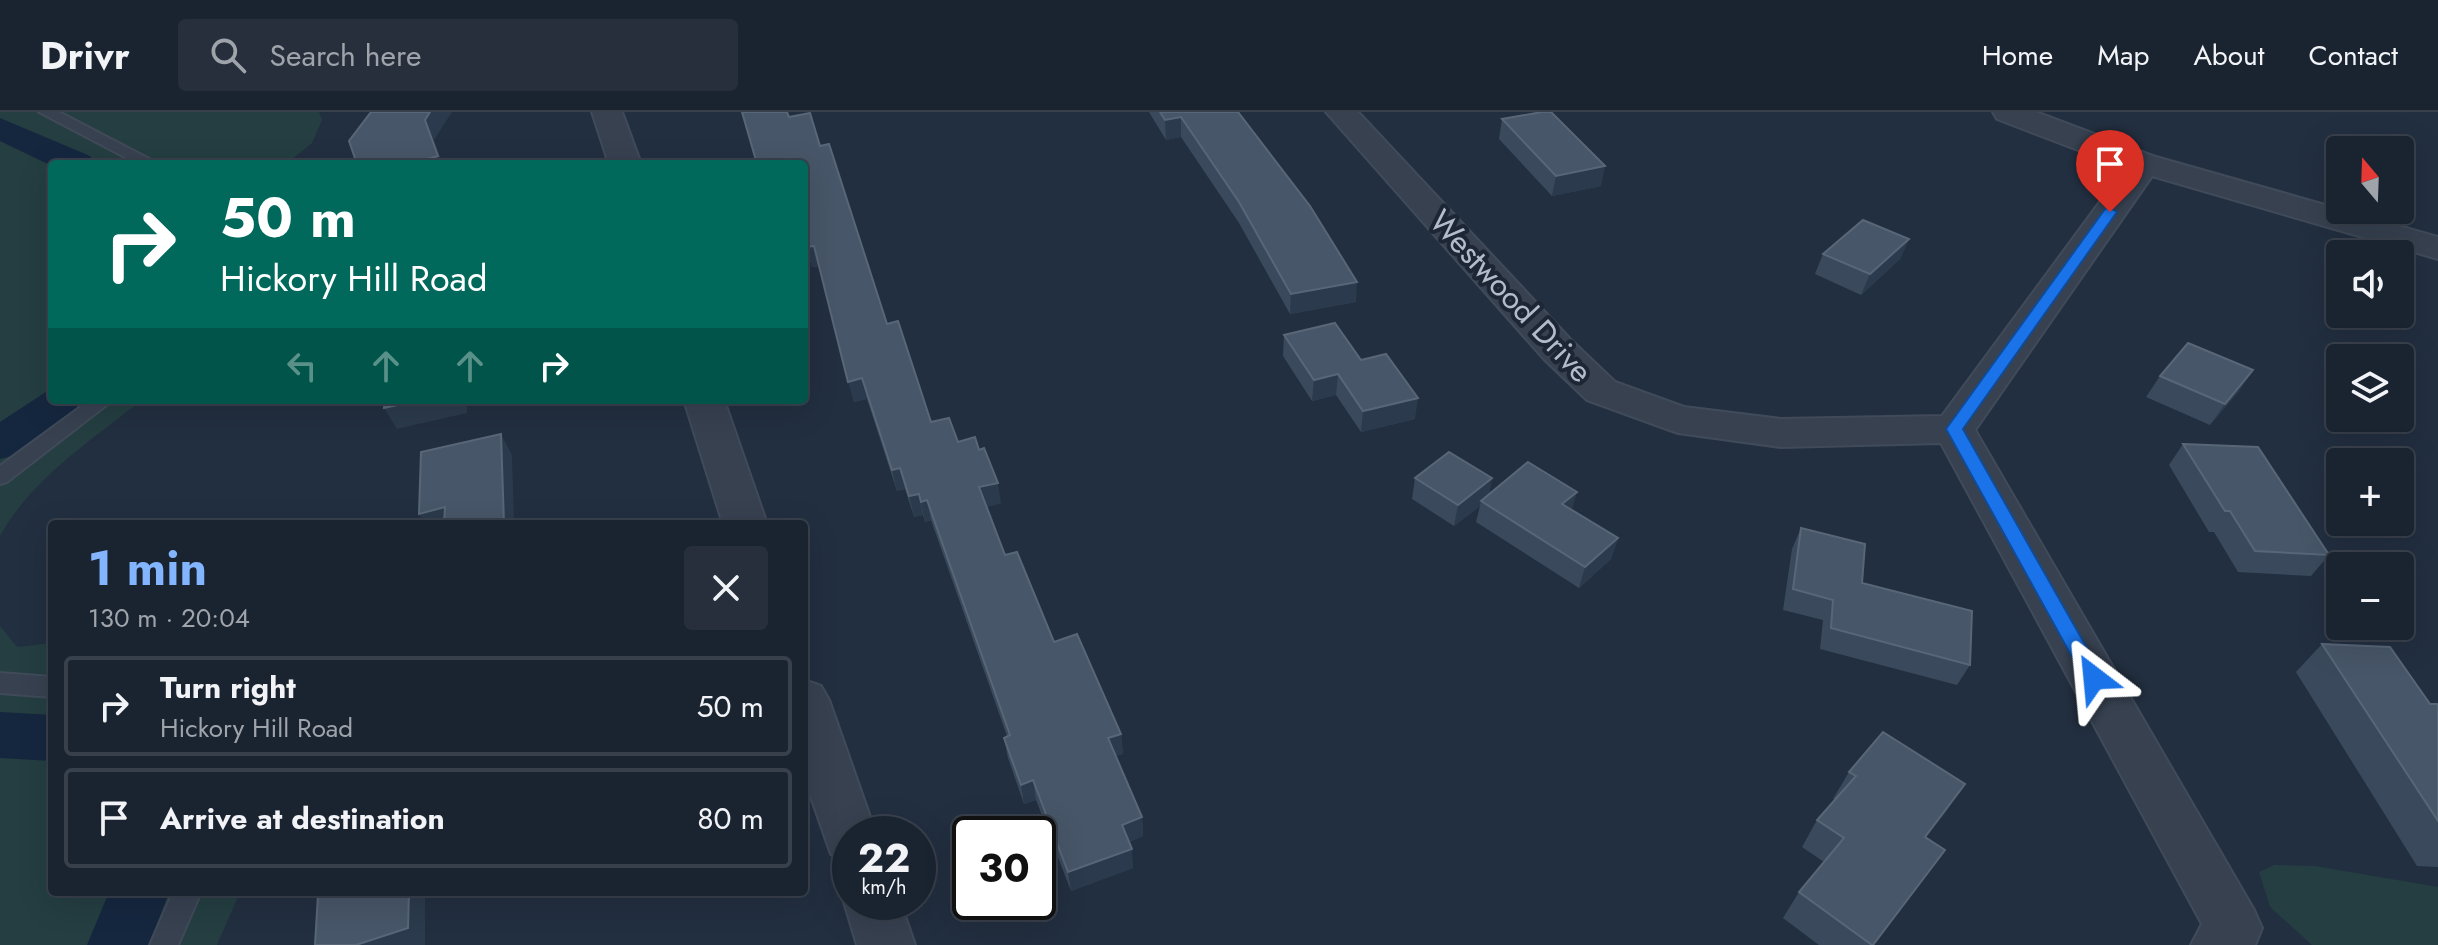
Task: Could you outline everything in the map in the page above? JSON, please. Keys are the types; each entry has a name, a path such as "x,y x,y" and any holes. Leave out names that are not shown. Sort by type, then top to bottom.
{"street":[{"path":"607,112 624,160"},
{"name":"Westwood Drive","path":"1341,112 1558,350 1601,391 1678,420 1781,433 1954,429"},
{"path":"2008,112 2144,164 2438,248"},
{"path":"2144,164 1954,429 2234,928 2220,945"},
{"path":"705,404 744,520"},
{"path":"808,712 843,816"},
{"path":"878,920 886,945"}],"lane":[{"path":"47,112 143,160"},
{"path":"0,477 98,404"},
{"path":"0,683 48,687"},
{"path":"164,945 185,896"}],"green space":[{"path":"0,112 319,112 322,120 312,143 291,160 48,160 48,404 137,404 46,478 13,515 0,536"},
{"path":"0,626 17,647 48,643 48,896 238,896 217,945 0,945"},
{"path":"2274,865 2315,866 2438,887 2438,945 2312,945 2270,907 2259,872"}],"building":[{"path":"371,112 430,112 425,120 438,156 424,160 356,160 349,141"},
{"path":"742,112 787,112 789,117 810,113 820,146 829,144 887,324 898,321 931,422 949,418 958,442 975,437 979,450 984,448 998,483 979,487 1005,555 1017,552 1054,642 1077,634 1121,734 1108,738 1142,817 1122,825 1132,849 1068,872 1056,840 1056,816 1047,816 1033,780 1021,785 1004,738 1010,735 927,500 921,502 919,494 909,496 900,468 892,470 862,378 848,382 814,246 808,247 808,160 756,160"},
{"path":"1160,112 1238,112 1310,206 1357,282 1291,294 1239,202 1181,117 1165,120"},
{"path":"1551,112 1605,166 1556,176 1502,119"},
{"path":"1863,220 1909,239 1870,274 1823,254"},
{"path":"1335,323 1361,360 1386,354 1418,398 1363,411 1338,374 1314,380 1284,335"},
{"path":"2188,343 2253,370 2225,404 2160,376"},
{"path":"501,434 504,520 444,520 445,507 419,514 421,452"},
{"path":"2183,444 2258,447 2326,555 2255,551 2230,511 2225,511"},
{"path":"1449,452 1492,478 1458,505 1415,478"},
{"path":"1528,462 1577,492 1562,504 1618,538 1585,567 1481,501"},
{"path":"1801,528 1865,544 1862,583 1972,611 1970,665 1831,628 1833,600 1793,589"},
{"path":"2322,644 2390,647 2430,704 2437,704 2438,821"},
{"path":"1883,732 1965,784 1925,837 1945,850 1872,945 1799,892 1844,838 1817,820 1856,776 1849,772"},
{"path":"318,896 409,896 408,928 356,945 315,945"}],"waterway":[{"path":"0,128 68,160"},
{"path":"0,444 55,404"},
{"path":"0,735 48,738"},
{"path":"118,945 137,896"}],"route":[{"path":"2094,678 1954,429 2110,212"}]}
